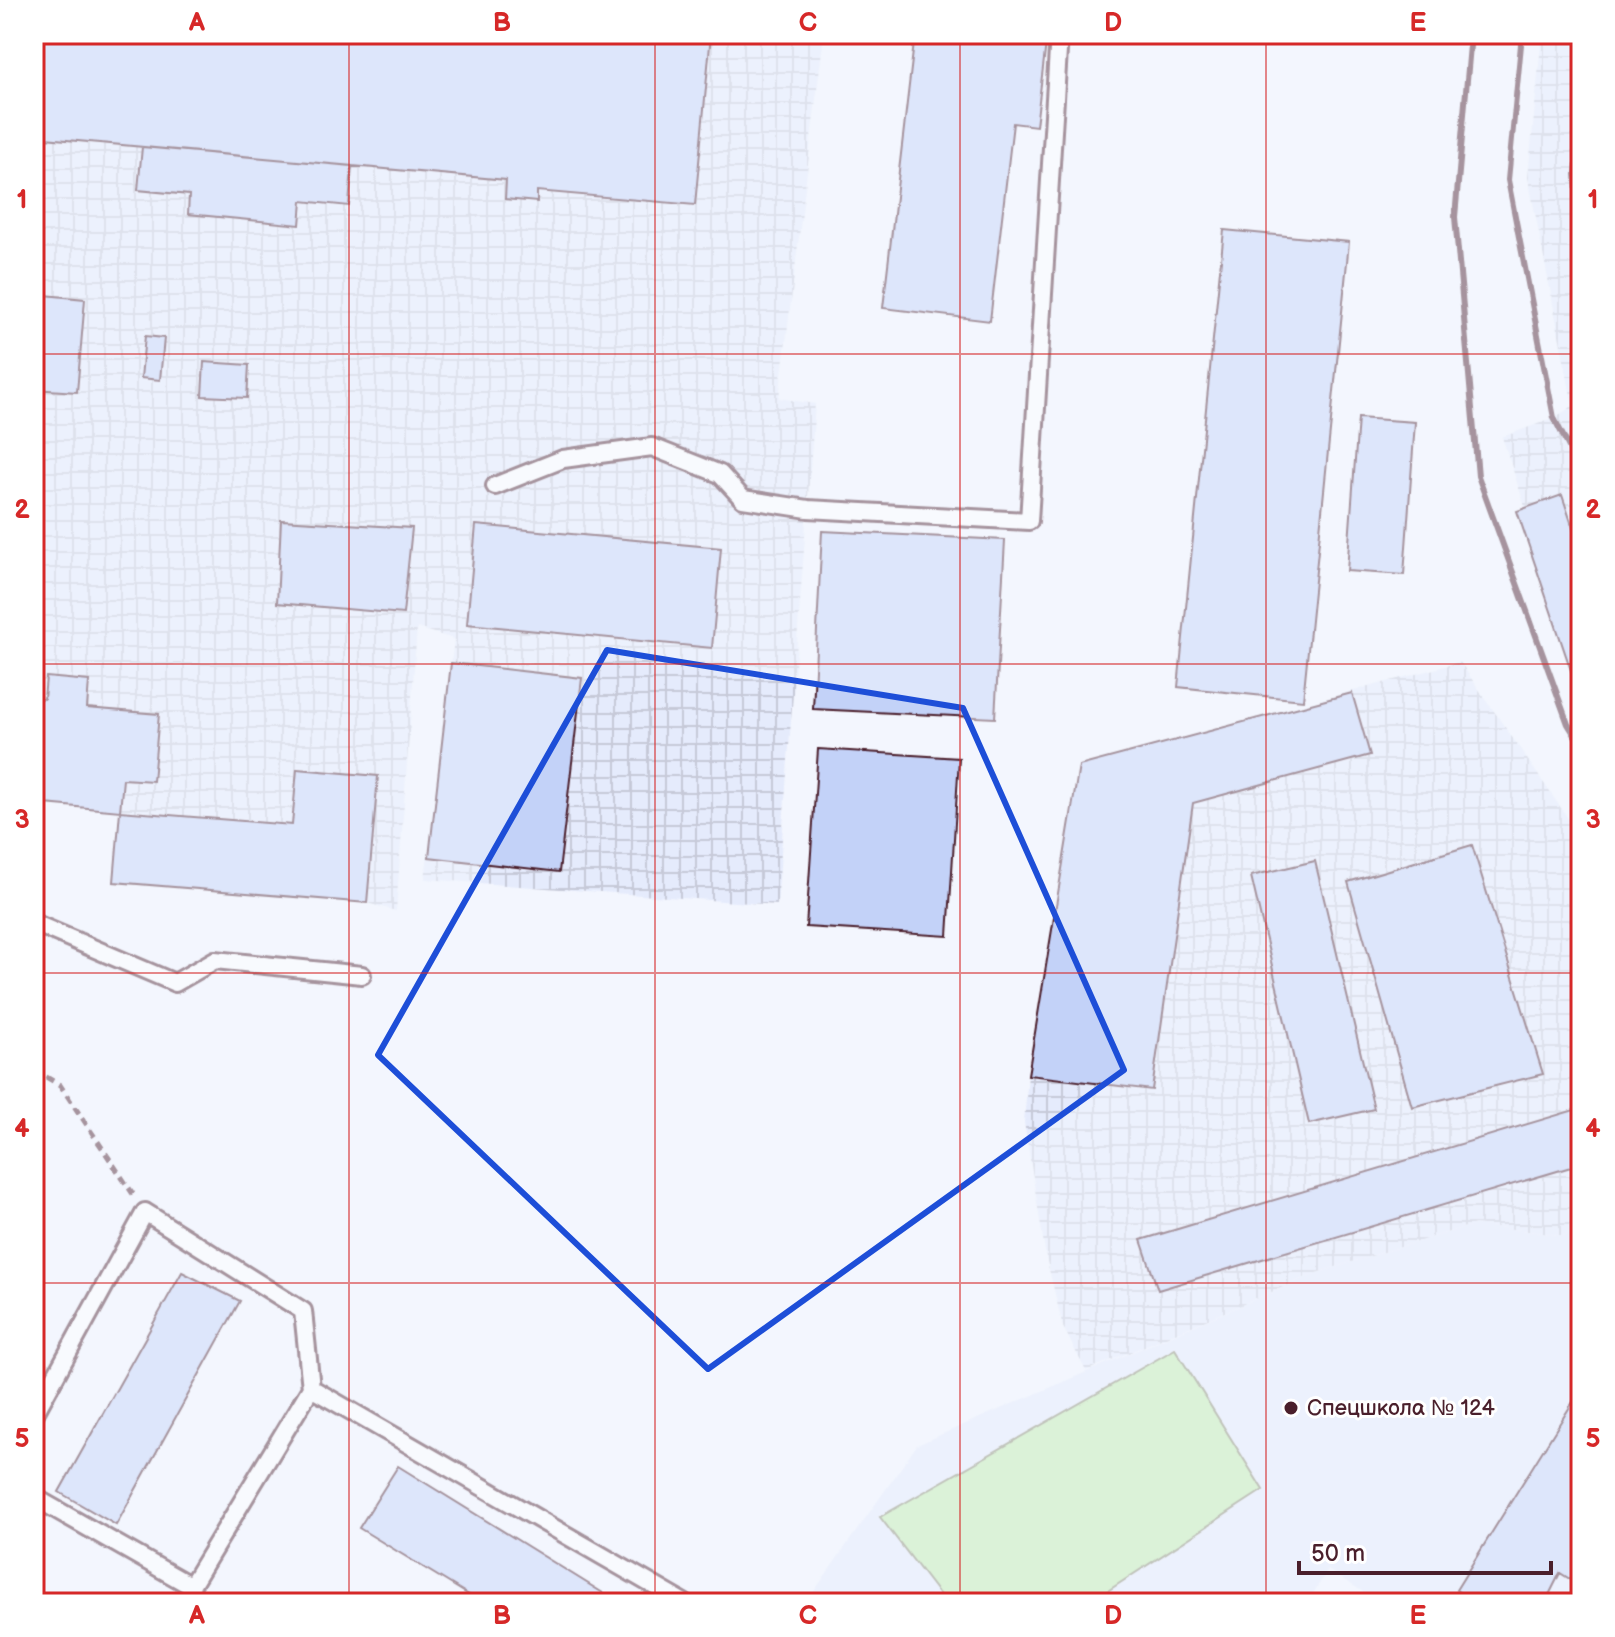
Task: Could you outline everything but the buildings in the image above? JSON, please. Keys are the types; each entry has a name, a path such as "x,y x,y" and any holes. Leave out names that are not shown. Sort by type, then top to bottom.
{"lane":[{"path":"495,486 563,459 652,447 720,474 743,499 808,509 1029,521 1059,34"},
{"path":"34,923 175,983 215,960 362,975"},
{"path":"34,1415 145,1212 303,1311 311,1388 191,1586 34,1497"},
{"path":"311,1388 684,1603"}],"path":[{"path":"34,1070 60,1085 145,1212"}],"highlighted area":[{"path":"607,650 963,708 1124,1070 708,1369 378,1055"}],"shaded area":[{"path":"34,34 824,34 779,398 815,404 777,905 425,879 454,639 417,628 396,911 367,903 114,882 120,811 34,803"},
{"path":"1542,34 1581,34 1581,676 1502,437 1554,418 1573,406 1528,177"},
{"path":"1460,662 1581,837 1581,1222 1565,1236 1475,1224 1316,1273 1086,1371 1063,1327 1046,1257 1024,1122 1028,1075 1079,766"},
{"name":"Спецшкола № 124","path":"1581,1222 1581,1603 1381,1603 1328,1570 1307,1603 817,1603 810,1597 917,1445 1316,1273 1475,1224 1565,1236"}],"green space":[{"path":"1175,1349 1263,1490 1089,1603 946,1603 880,1517"}],"railway":[{"path":"1471,34 1455,217 1478,476 1568,724 1581,745"},
{"path":"1522,34 1508,180 1554,418 1581,471"},
{"path":"1581,121 1576,174 1581,268"}],"place":[{"name":"Спецшкола № 124","path":"1291,1408"}]}
